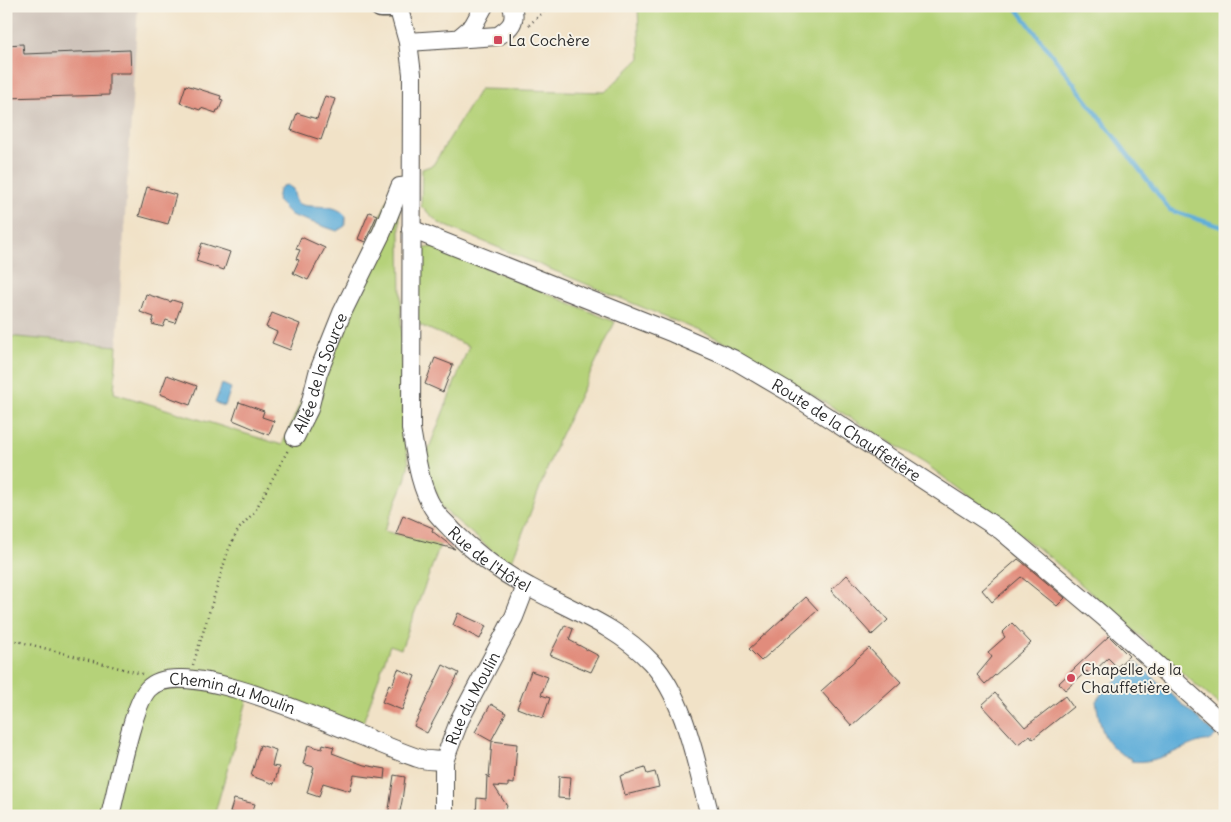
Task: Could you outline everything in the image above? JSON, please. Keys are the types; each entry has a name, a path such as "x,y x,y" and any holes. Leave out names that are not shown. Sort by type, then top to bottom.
{"main road":[{"path":"381,6 392,6"}],"street":[{"name":"Rue de l'Hôtel","path":"398,6 408,42 412,74 411,429 422,481 433,509 462,540 483,558 526,586 624,639 652,662 671,692 686,725 710,816"},
{"path":"458,38 473,26 484,6"},
{"path":"408,42 498,36 510,28 513,21 512,6"},
{"name":"Allée de la Source","path":"295,437 309,408 318,374 342,313 382,232 400,187 411,186"},
{"name":"Route de la Chauffetière","path":"412,229 674,333 733,359 789,392 1002,531 1104,617 1225,726"},
{"name":"Rue du Moulin","path":"444,816 444,761 460,718 514,617 526,586"},
{"name":"Chemin du Moulin","path":"110,816 137,709 149,688 170,679 189,678 219,682 419,759 444,761"}],"path":[{"name":"Allée de la Source","path":"189,678 228,551 238,530 255,511 295,437"},
{"path":"6,638 135,672 170,679"}],"shaded area":[{"path":"6,6 138,6 117,346 6,336"}],"green space":[{"path":"638,6 1225,6 1225,710 1052,559 926,464 726,342 439,223 421,206 422,169 433,165 480,89 605,92 640,58"},
{"path":"399,174 403,430 409,463 405,481 384,531 440,545 401,649 390,645 360,731 248,697 214,816 6,816 6,336 117,346 114,393 282,445"},
{"path":"434,246 615,322 557,443 510,566 442,508 424,461 469,346 417,324 416,251"}],"water":[{"path":"287,185 293,189 296,202 301,205 334,208 341,211 346,216 345,226 337,231 291,215 277,201 279,189"},
{"path":"222,384 231,388 225,406 215,403"},
{"path":"1136,662 1216,735 1210,741 1203,741 1153,760 1131,761 1132,759 1115,749 1109,743 1102,729 1096,701 1102,693"}],"building":[{"path":"23,44 24,54 130,50 131,73 109,73 109,95 6,98 6,45"},
{"path":"186,85 221,96 220,99 223,100 219,110 216,113 180,103"},
{"path":"325,96 335,99 321,140 291,130 297,113 317,119"},
{"path":"147,187 176,195 168,224 139,216"},
{"path":"369,212 377,215 365,242 358,239"},
{"path":"301,237 325,248 308,280 293,273 299,260 296,259 300,250 296,249"},
{"path":"202,243 230,252 224,270 196,261"},
{"path":"146,294 171,302 172,300 182,303 175,323 166,320 163,327 152,324 154,317 140,312"},
{"path":"272,313 300,324 290,350 272,343 277,332 266,327"},
{"path":"435,358 453,365 443,392 425,384"},
{"path":"167,375 197,386 190,405 160,394"},
{"path":"239,402 264,411 262,417 274,421 269,435 233,420"},
{"path":"403,515 433,528 432,531 455,549 396,534"},
{"path":"1018,559 1065,598 1057,606 1021,577 992,602 982,590"},
{"path":"847,575 888,620 872,635 831,590"},
{"path":"806,597 818,610 761,661 749,649"},
{"path":"458,613 486,626 480,639 453,625"},
{"path":"1012,623 1031,643 985,684 977,675 992,657 988,652 1005,637 1002,633"},
{"path":"565,625 573,629 569,640 599,656 591,672 550,655"},
{"path":"1109,636 1129,656 1117,667 1108,658 1090,675 1087,671 1065,690 1059,683"},
{"path":"869,648 901,682 852,726 821,691"},
{"path":"443,665 459,673 427,733 414,726"},
{"path":"398,669 415,676 402,710 382,702 389,684 392,686"},
{"path":"531,671 548,677 541,695 550,698 543,718 517,708"},
{"path":"995,693 1025,727 1065,696 1073,707 1033,739 1030,735 1018,744 982,705"},
{"path":"491,704 506,713 491,741 475,732"},
{"path":"492,741 517,744 514,784 508,783 508,787 494,786 507,806 503,816 476,816 477,798 486,799"},
{"path":"323,744 334,747 332,753 364,765 386,769 385,779 354,775 350,791 323,783 319,797 307,793 314,767 303,764 308,745 322,749"},
{"path":"260,745 276,750 272,766 279,767 274,784 251,776"},
{"path":"645,768 647,774 655,772 659,787 625,795 620,776"},
{"path":"394,775 405,777 402,801 399,816 388,816"},
{"path":"559,776 571,777 569,799 558,798"},
{"path":"234,799 255,804 251,816 230,812"}],"waterway":[{"path":"1015,6 1170,210 1225,228"}],"place":[{"name":"La Cochère","path":"498,40"},
{"name":"Chapelle de la Chauffetière","path":"1071,678"}]}
